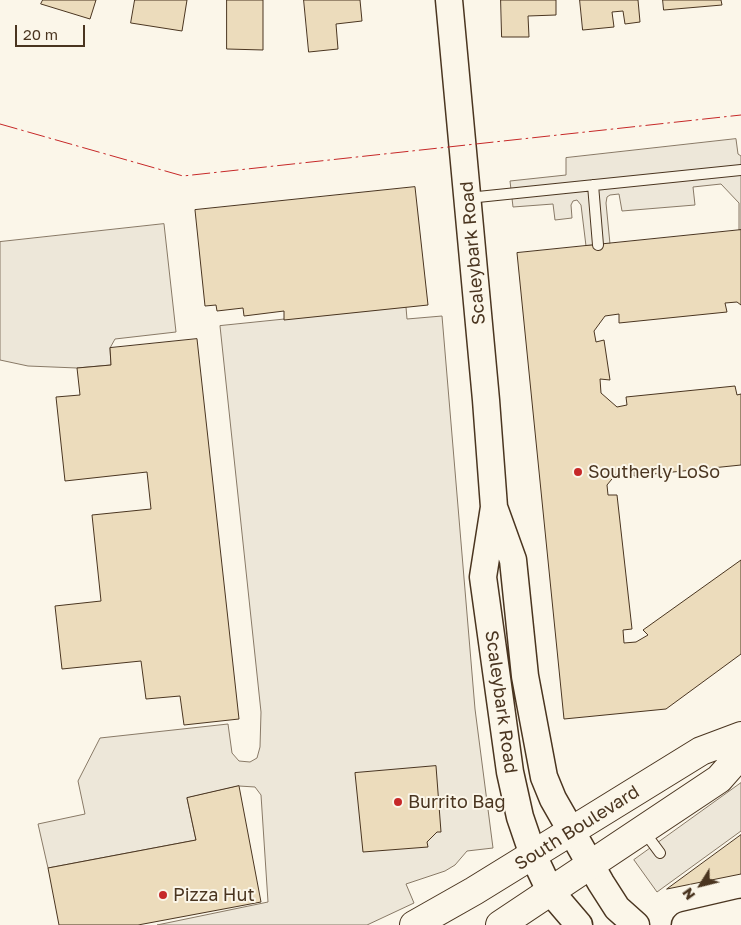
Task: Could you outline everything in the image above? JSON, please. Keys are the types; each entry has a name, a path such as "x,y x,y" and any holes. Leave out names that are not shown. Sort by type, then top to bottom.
{"main road":[{"name":"South Boulevard","path":"414,925 474,891 701,751 741,736"},
{"name":"South Boulevard","path":"500,925 719,779 741,754"}],"street":[{"name":"Scaleybark Road","path":"448,0 486,400 494,507 483,577 510,772 520,817 533,854 550,891 579,925"},
{"name":"Scaleybark Road","path":"494,507 513,560 525,676 544,777 553,799 590,865 617,908 636,925"},
{"path":"685,925 741,912"}],"lane":[{"path":"467,198 741,170"},
{"path":"593,185 598,245"},
{"path":"643,830 660,853"}],"shaded area":[{"path":"736,139 738,154 741,156 741,230 739,230 739,203 721,184 693,187 695,205 622,211 619,194 610,195 607,197 606,203 610,244 586,246 581,205 577,200 573,201 571,205 572,218 555,220 553,204 513,207 510,181 566,175 566,158"},
{"path":"164,224 176,332 115,339 110,348 111,365 77,368 28,366 0,360 0,242"},
{"path":"406,307 407,319 442,316 475,709 493,848 467,851 455,865 445,871 406,884 414,903 367,925 157,925 268,902 261,795 255,787 239,786 187,798 196,840 48,868 38,824 85,814 78,781 100,738 228,724 232,753 239,761 250,762 257,758 260,747 261,712 220,326"},
{"path":"741,783 741,831 657,892 634,860"}],"building":[{"path":"43,0 96,0 90,19 41,4"},
{"path":"135,0 187,0 182,31 131,23"},
{"path":"227,0 263,0 263,50 227,49"},
{"path":"304,0 360,0 362,21 336,24 338,49 309,52"},
{"path":"501,0 556,0 556,15 528,16 529,37 502,37"},
{"path":"580,0 638,0 640,22 625,24 623,11 612,12 614,27 583,30"},
{"path":"663,0 721,0 722,5 664,10"},
{"path":"415,187 428,305 284,320 284,311 244,316 243,308 217,311 216,305 205,306 195,210"},
{"name":"Southerly LoSo","path":"741,230 741,305 737,302 725,303 727,312 619,323 619,314 605,316 594,331 596,342 604,340 610,380 600,379 601,393 617,407 627,405 626,397 735,386 737,395 741,394 741,465 634,476 634,468 621,468 607,485 608,495 617,495 632,629 623,630 624,643 636,642 648,635 643,630 741,560 741,654 666,709 564,719 517,253"},
{"path":"197,339 239,719 184,725 180,696 146,699 141,661 62,669 55,606 101,601 92,515 151,509 147,472 65,481 56,397 80,395 77,368 111,365 110,348"},
{"name":"Burrito Bag","path":"436,766 441,832 437,832 427,842 428,847 363,852 355,773"},
{"path":"239,786 261,902 138,925 59,925 48,868 196,840 187,798"},
{"path":"741,835 741,874 667,889"}],"power":[{"path":"0,124 183,176 741,115"}],"place":[{"name":"Southerly LoSo","path":"578,472"},
{"name":"Burrito Bag","path":"398,802"},
{"name":"Pizza Hut","path":"163,895"}]}
